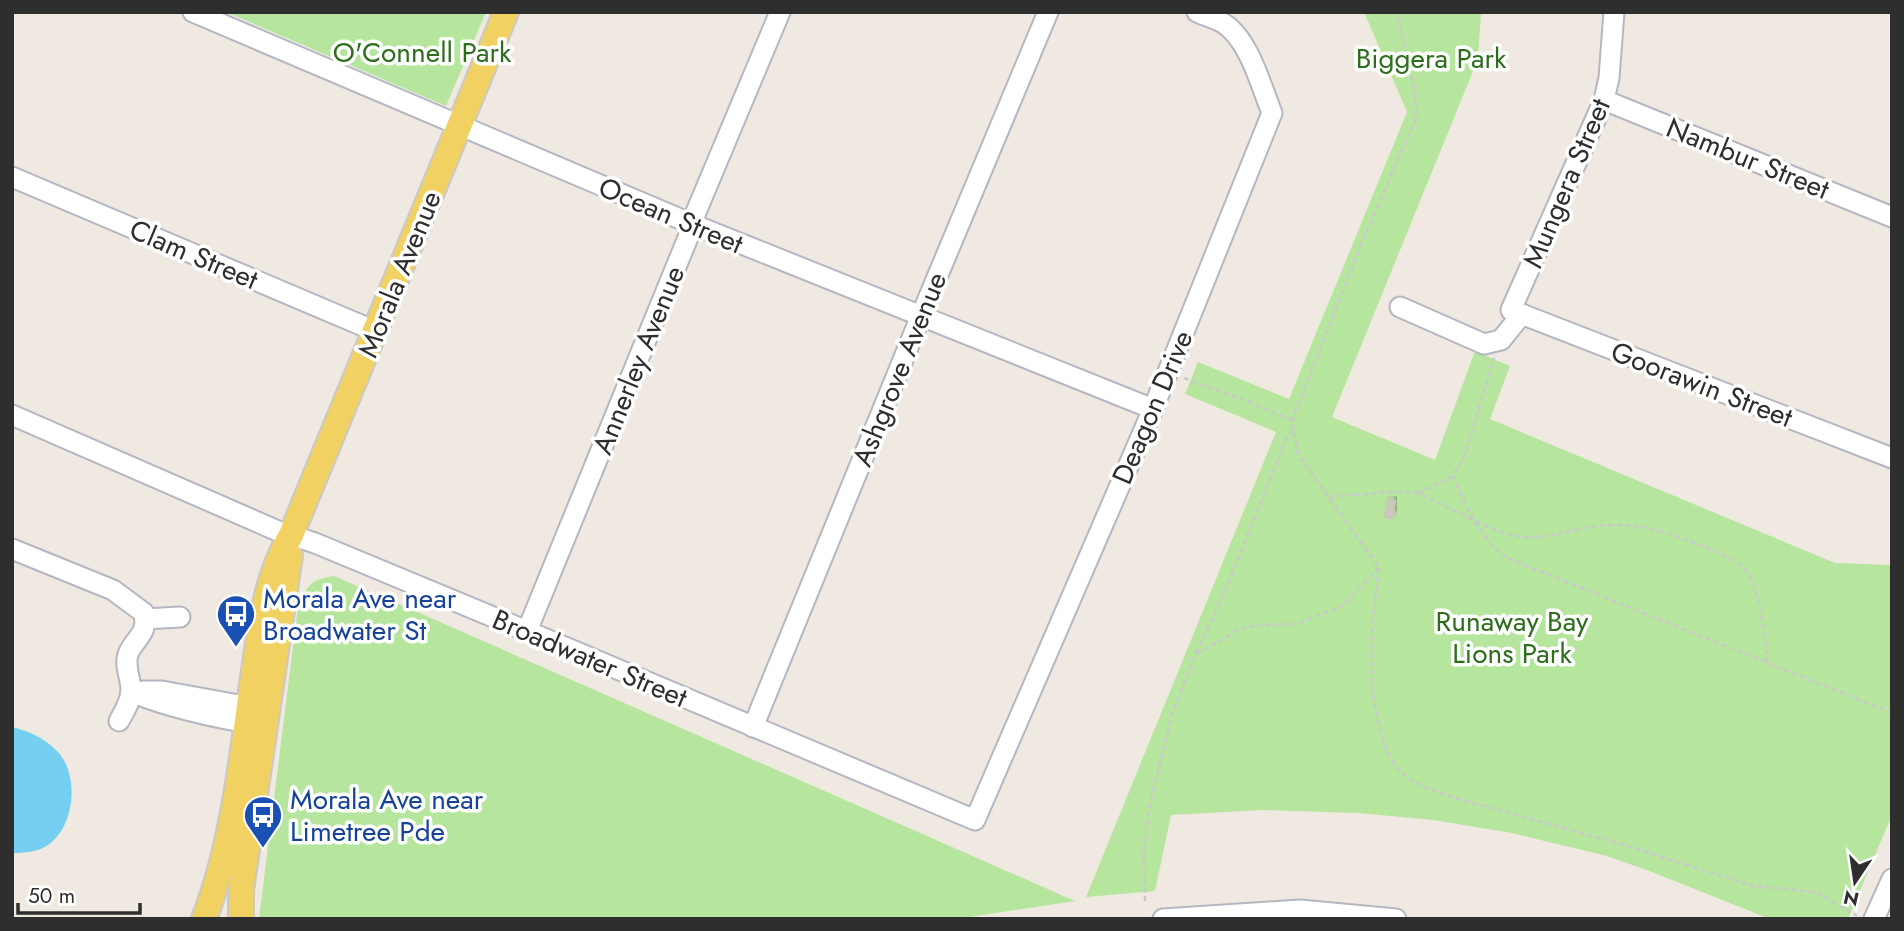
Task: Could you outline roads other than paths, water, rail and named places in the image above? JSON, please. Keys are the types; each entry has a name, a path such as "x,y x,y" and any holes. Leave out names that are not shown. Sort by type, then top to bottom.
{"main road":[{"name":"Morala Avenue","path":"241,919 241,890 267,592 276,562 291,535 506,12"},
{"name":"Morala Avenue","path":"204,919 216,884 257,716"}],"street":[{"name":"Ocean Street","path":"193,12 692,224 1153,409"},
{"name":"Annerley Avenue","path":"527,631 780,12"},
{"name":"Ashgrove Avenue","path":"753,727 920,316 1048,12"},
{"name":"Deagon Drive","path":"975,820 1153,409 1272,113 1239,38 1222,23 1197,12"},
{"name":"Mungera Street","path":"1400,307 1484,344 1502,340 1517,312 1604,100 1609,78 1614,12"},
{"name":"Nambur Street","path":"1604,100 1892,217"},
{"name":"Clam Street","path":"12,177 375,331"},
{"name":"Goorawin Street","path":"1517,312 1892,458"},
{"name":"Broadwater Street","path":"12,415 278,531 527,631 975,820"},
{"path":"12,549 113,590 144,613 146,624 128,653 131,692 128,705 119,721"},
{"path":"145,619 180,617"},
{"path":"131,692 194,713 257,716"},
{"path":"1874,919 1892,879"},
{"path":"1163,919 1300,910 1396,919"}],"water":[{"path":"12,727 35,735 55,749 63,759 71,784 69,812 64,825 48,845 36,851 12,853"}],"place":[{"name":"Morala Ave near Broadwater St","path":"236,648"},
{"name":"Morala Ave near Limetree Pde","path":"263,849"}],"park label":[{"name":"O'Connell Park","path":"422,52"},
{"name":"Biggera Park","path":"1431,58"},
{"name":"Runaway Bay Lions Park","path":"1512,637"}]}
